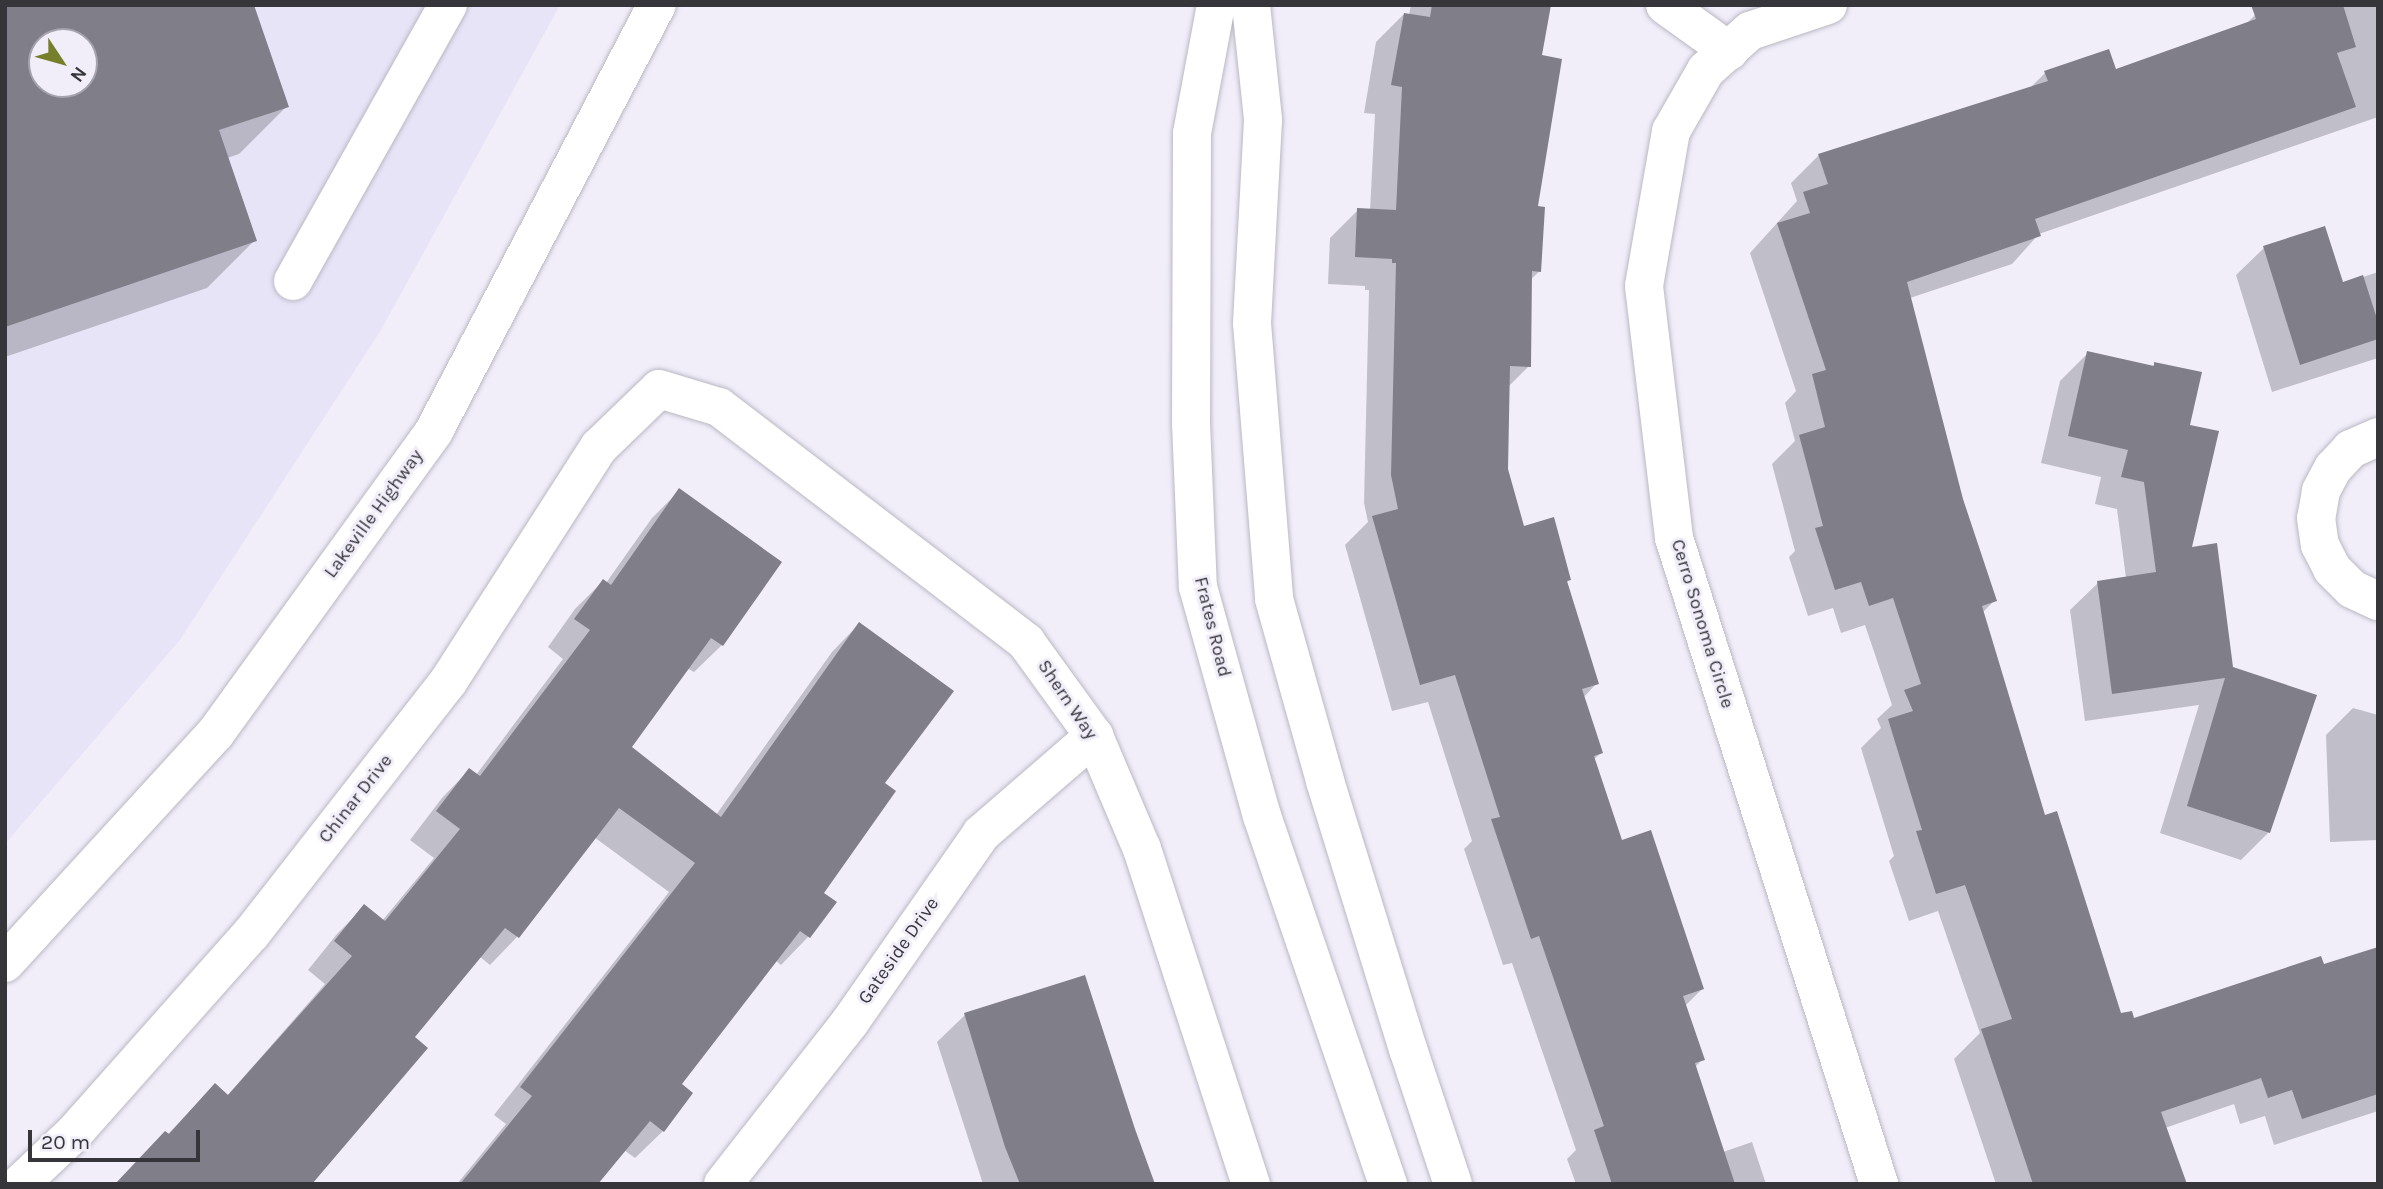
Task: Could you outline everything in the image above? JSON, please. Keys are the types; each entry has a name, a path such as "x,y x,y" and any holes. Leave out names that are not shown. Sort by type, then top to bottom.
{"street":[{"path":"293,281 447,5"},
{"name":"Lakeville Highway","path":"5,964 215,734 434,431 657,5"},
{"name":"Frates Road","path":"1216,5 1192,132 1191,423 1198,587 1262,816 1388,1184"},
{"path":"1251,5 1263,120 1252,323 1274,599 1325,781 1453,1184"},
{"path":"1665,5 1728,51"},
{"name":"Cerro Sonoma Circle","path":"1828,5 1750,31 1706,70 1671,131 1644,286 1674,538 1880,1184"},
{"name":"Shern Way","path":"659,389 719,407 1026,642 1094,736 1142,849 1251,1184"},
{"name":"Chinar Drive","path":"20,1184 75,1132 251,934 447,681 599,447 659,389"},
{"path":"2378,437 2351,449 2333,468 2320,491 2316,518 2320,545 2332,569 2352,589 2378,601"},
{"name":"Gateside Drive","path":"723,1184 850,1022 981,834 1094,736"}],"shaded area":[{"path":"5,5 560,5 381,330 180,640 5,844"}],"building":[{"path":"5,5 254,5 289,107 219,130 257,241 5,327"},
{"path":"1432,5 1551,5 1542,55 1562,59 1538,206 1545,207 1541,272 1532,271 1531,367 1510,366 1508,469 1524,526 1554,517 1571,580 1567,581 1599,684 1582,689 1603,753 1594,756 1622,840 1651,830 1704,989 1683,996 1705,1060 1695,1063 1735,1184 1612,1184 1594,1130 1604,1126 1539,936 1531,939 1491,819 1500,817 1455,675 1420,685 1372,516 1398,509 1391,475 1396,263 1392,263 1392,259 1355,257 1357,208 1396,210 1402,87 1391,85 1404,13 1430,17"},
{"path":"2251,5 2343,5 2356,47 2337,53 2356,107 2035,219 2041,236 1907,282 1963,499 1997,601 1982,606 2045,815 2057,811 2121,1013 2132,1011 2134,1018 2321,956 2324,964 2378,947 2378,1094 2302,1119 2292,1090 2268,1098 2261,1078 2161,1112 2187,1184 2033,1184 1981,1029 2012,1019 1965,885 1936,894 1916,831 1922,830 1888,719 1913,711 1904,690 1921,684 1893,598 1869,606 1861,582 1835,590 1815,528 1823,526 1799,435 1825,427 1812,374 1826,370 1777,223 1810,213 1803,192 1828,184 1818,154 2048,81 2044,71 2109,49 2116,69 2256,19"},
{"path":"2325,226 2343,282 2363,275 2378,322 2378,339 2300,365 2263,246"},
{"path":"2087,351 2154,366 2154,362 2202,372 2190,425 2219,431 2192,547 2217,543 2233,667 2317,695 2270,833 2187,806 2225,678 2112,694 2097,581 2156,572 2144,482 2121,477 2128,450 2068,436"},
{"path":"679,488 782,562 723,646 711,638 632,747 721,817 859,622 954,691 885,783 896,791 824,893 837,902 810,938 800,931 682,1084 693,1093 664,1132 650,1121 598,1184 460,1184 532,1096 520,1087 695,863 619,808 519,938 505,928 415,1037 428,1048 312,1184 115,1184 165,1131 169,1134 215,1083 228,1095 352,956 334,941 364,904 385,921 460,829 436,811 469,768 480,776 590,630 574,619 603,579 611,585"},
{"path":"1085,975 1155,1184 1020,1184 1005,1147 964,1013"}]}
